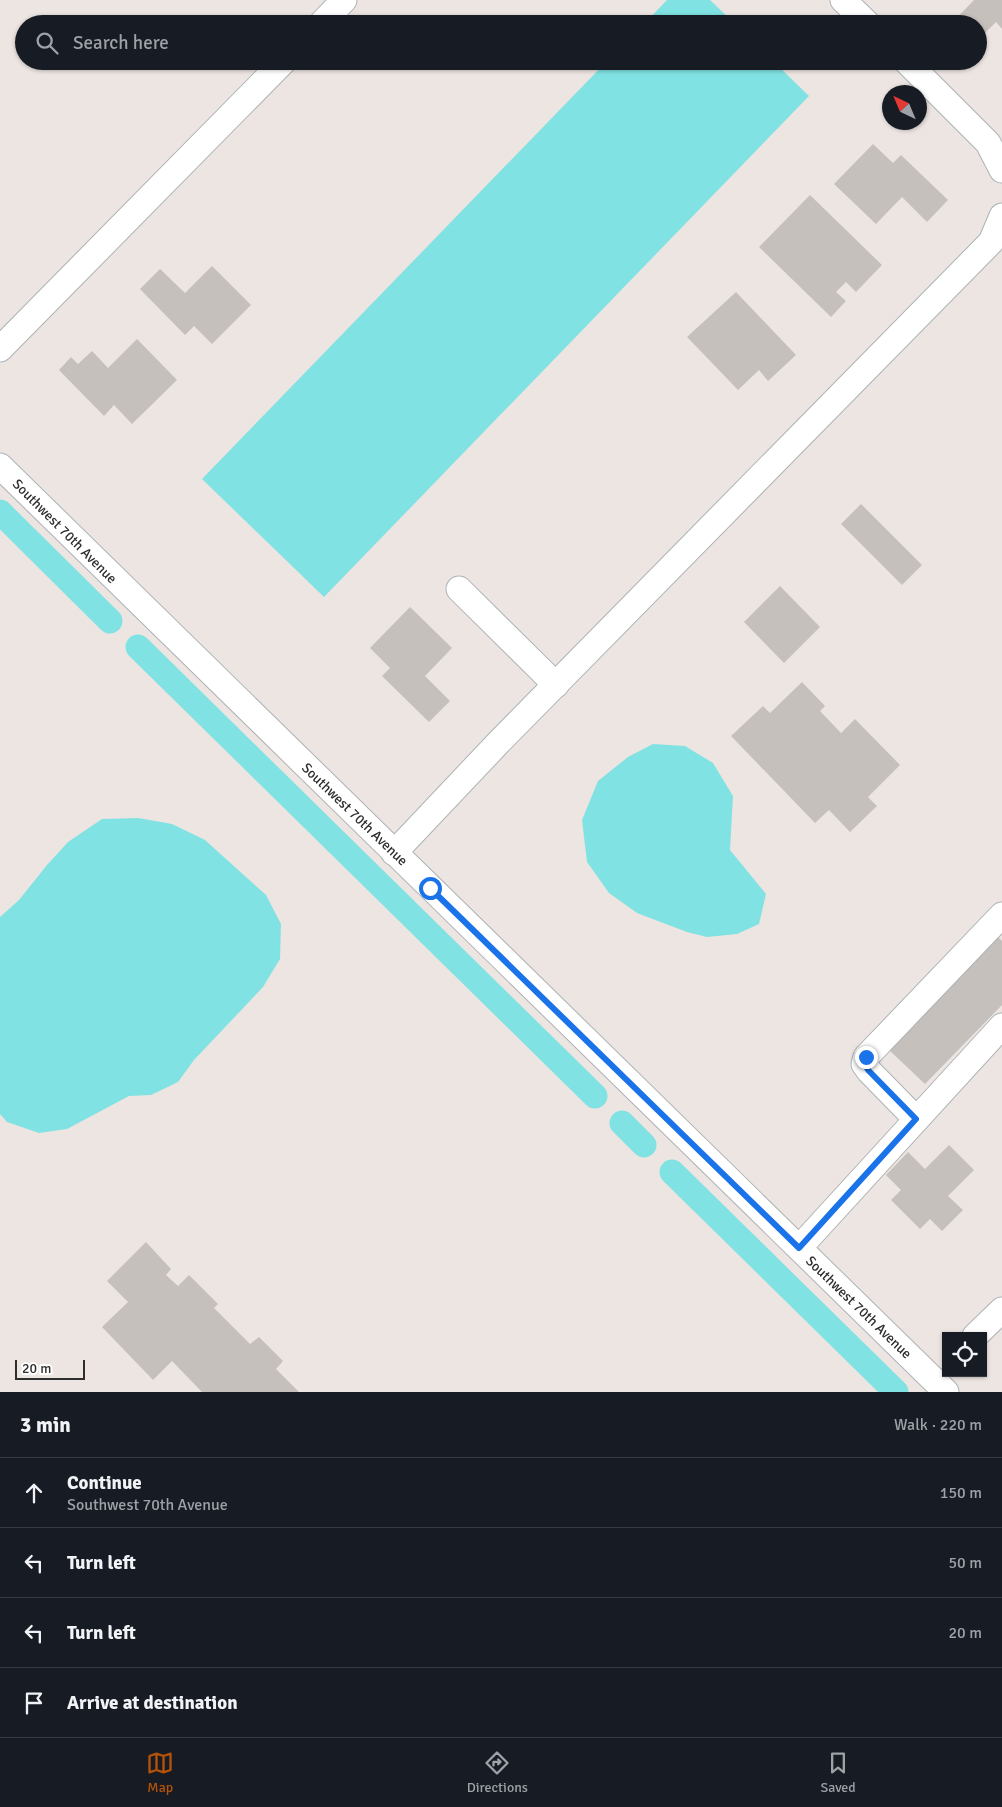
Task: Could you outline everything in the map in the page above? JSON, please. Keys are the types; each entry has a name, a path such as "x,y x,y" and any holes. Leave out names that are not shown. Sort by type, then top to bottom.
{"street":[{"path":"330,15 344,0"},
{"path":"843,0 859,15"},
{"path":"0,349 275,70"},
{"path":"915,70 988,142 1002,170"},
{"path":"394,852 991,242 1002,216"},
{"name":"Southwest 70th Avenue","path":"0,466 799,1248 941,1378"},
{"path":"459,589 556,685"},
{"path":"916,1119 869,1071 864,1064 866,1057 1002,916"},
{"path":"799,1248 1002,1026"},
{"path":"979,1332 1002,1310"}],"water":[{"path":"667,0 710,0 726,15 653,15"},
{"path":"598,70 782,70 809,96 324,597 202,479"},
{"path":"653,744 685,746 713,763 733,796 730,850 766,894 759,924 737,934 707,937 687,932 637,913 609,893 587,862 582,820 598,781 628,757"},
{"path":"138,818 172,824 205,840 266,895 281,924 280,959 263,987 194,1060 178,1082 151,1095 129,1096 67,1129 39,1133 7,1122 0,1114 0,917 19,900 68,842 102,819"}],"building":[{"path":"974,0 1002,0 1002,29 996,22 987,31 987,15 960,15"},
{"path":"873,144 893,163 901,155 948,200 927,222 902,197 876,224 834,184"},
{"path":"810,195 882,265 856,292 846,282 836,292 846,301 831,317 759,247"},
{"path":"212,266 251,305 212,344 194,326 185,335 140,289 160,269 185,293"},
{"path":"736,292 796,355 768,381 759,370 738,390 687,337"},
{"path":"137,339 177,380 132,424 114,405 104,416 59,370 71,357 78,364 92,351 108,368"},
{"path":"861,504 922,565 902,585 841,524"},
{"path":"780,586 820,627 784,663 744,622"},
{"path":"410,607 452,648 425,676 450,701 429,722 382,676 390,668 370,648"},
{"path":"802,682 825,706 820,711 841,733 855,719 900,765 868,797 877,806 850,832 829,810 815,823 731,736 763,706 770,713"},
{"path":"996,935 1002,941 1002,1005 925,1084 887,1048"},
{"path":"949,1145 974,1170 948,1196 963,1210 942,1231 930,1219 920,1229 891,1200 901,1190 886,1175 908,1152 925,1169"},
{"path":"146,1242 171,1269 166,1275 178,1286 189,1275 218,1304 214,1308 250,1344 259,1337 283,1361 276,1369 299,1392 202,1392 172,1361 153,1380 102,1327 128,1302 107,1281"}],"waterway":[{"path":"0,512 110,621"},
{"path":"138,647 595,1096"},
{"path":"622,1123 644,1145"},
{"path":"672,1172 896,1392"}],"route":[{"path":"430,888 799,1248 916,1119 869,1071 864,1064 866,1057"}]}
